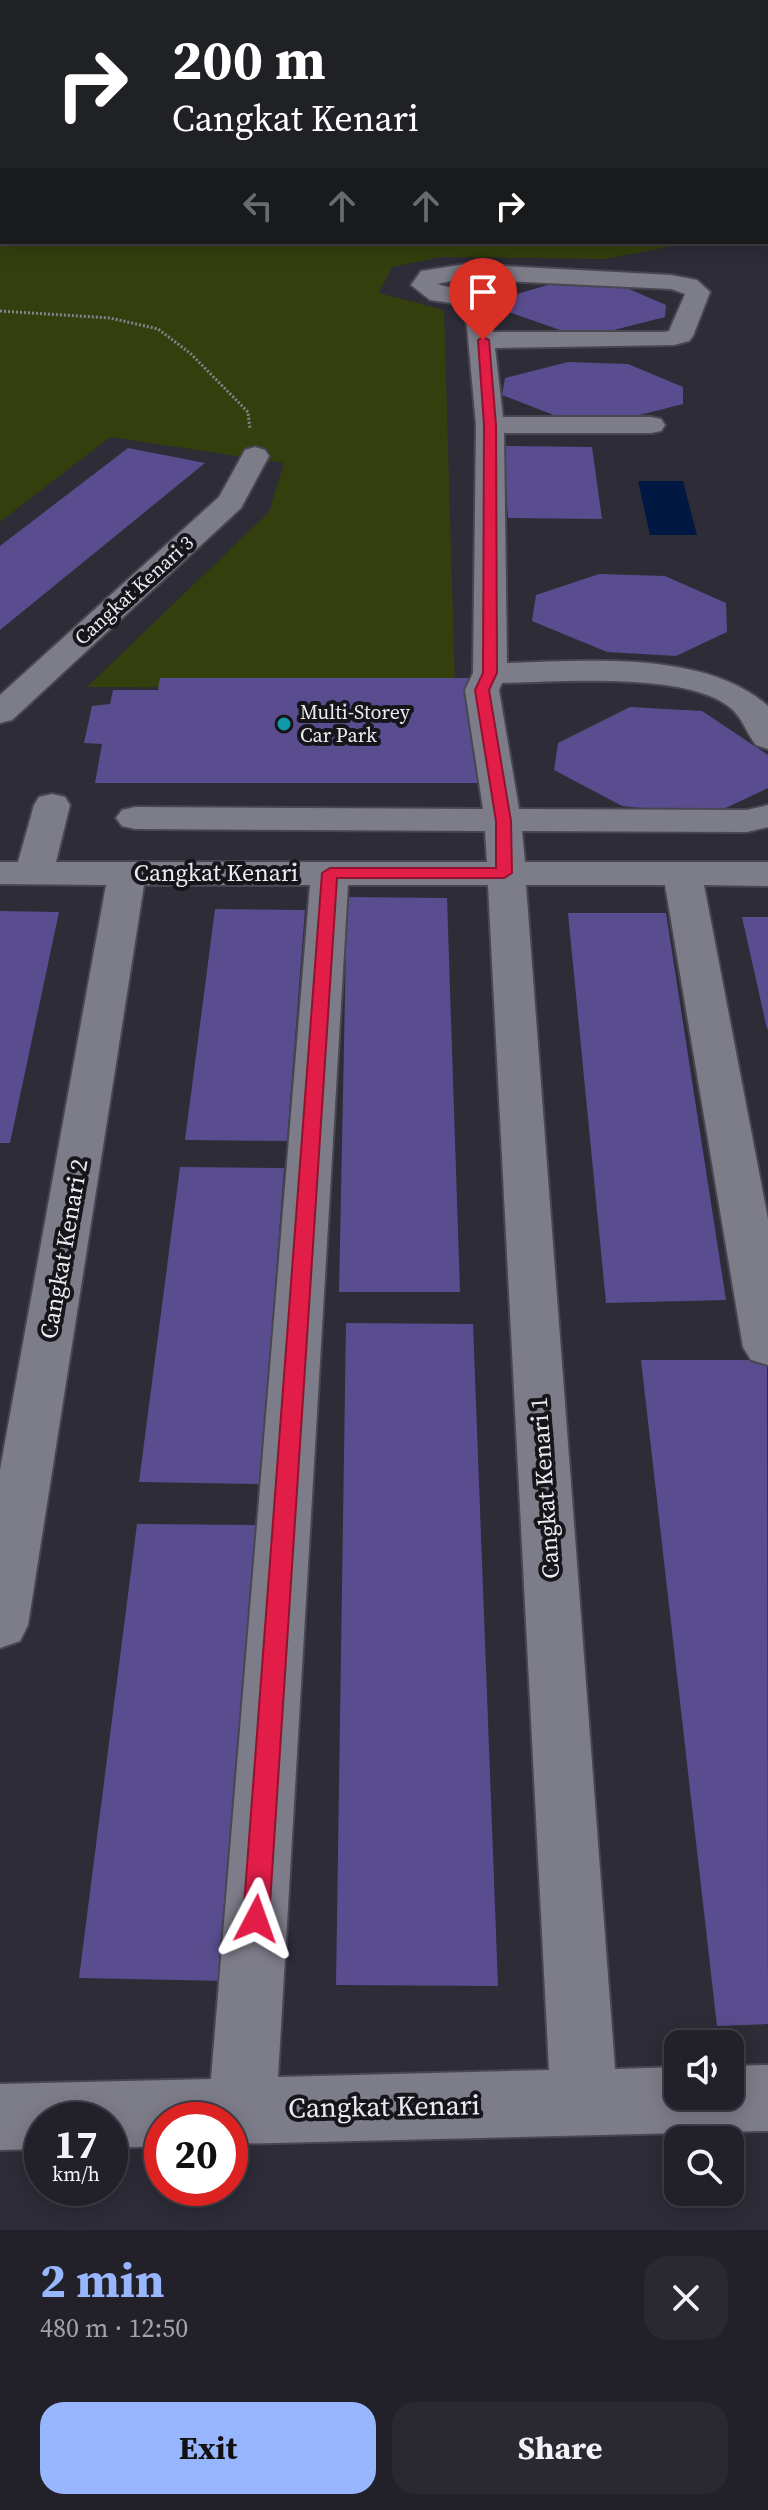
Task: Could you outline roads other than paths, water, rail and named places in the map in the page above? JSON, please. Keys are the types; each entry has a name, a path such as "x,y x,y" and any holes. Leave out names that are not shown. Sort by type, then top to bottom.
{"street":[{"path":"647,0 656,0"},
{"path":"483,340 665,340 680,336 698,292 688,285 671,282 478,284 490,425 490,673 509,693 525,800 521,821"},
{"path":"490,425 651,425"},
{"name":"Cangkat Kenari 3","path":"0,713 231,502 255,456"},
{"path":"490,673 656,673 687,678 724,690 758,714 768,738"},
{"path":"17,873 52,805"},
{"path":"135,818 747,821 768,816"},
{"name":"Cangkat Kenari 1","path":"521,821 584,2102"},
{"name":"Cangkat Kenari","path":"17,873 768,874"},
{"name":"Cangkat Kenari 2","path":"0,1625 127,873"},
{"path":"242,2102 330,873"},
{"path":"682,873 768,1347"},
{"name":"Cangkat Kenari","path":"248,2109 768,2098"},
{"name":"Cangkat Kenari","path":"0,2117 144,2112"}],"water":[{"path":"638,481 683,481 697,535 650,535"}],"place":[{"name":"Multi-Storey Car Park","path":"284,724"}]}
